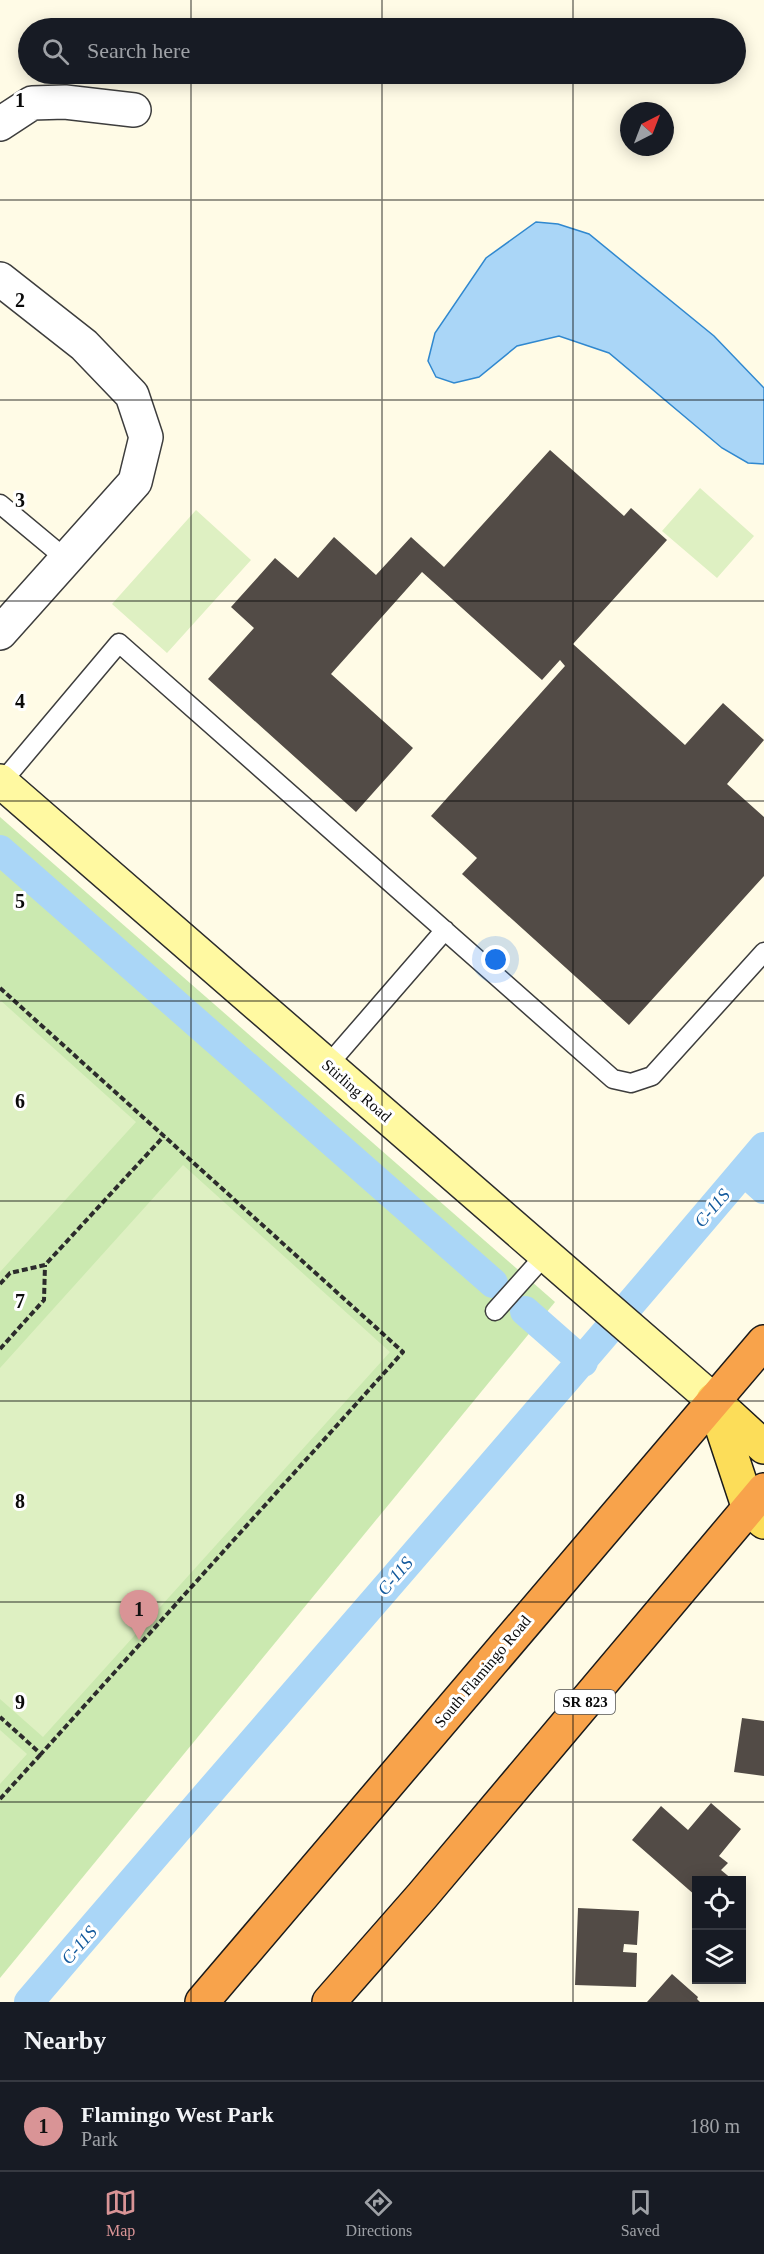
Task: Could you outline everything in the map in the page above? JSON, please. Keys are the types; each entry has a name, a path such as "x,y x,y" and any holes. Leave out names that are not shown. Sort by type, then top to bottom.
{"highway":[{"name":"South Flamingo Road","path":"202,2002 764,1342"},
{"name":"SR 823","path":"329,2002 759,1507"}],"main road":[{"name":"Stirling Road","path":"713,1400 764,1447"},
{"path":"713,1400 759,1507"}],"street":[{"path":"0,124 32,103 65,102 134,110"},
{"path":"0,279 84,345 132,395 146,437 135,482 0,633"},
{"name":"Stirling Road","path":"1,782 713,1400"}],"lane":[{"path":"0,504 66,559"},
{"path":"1,782 119,643 613,1079 631,1083 652,1076 764,952"},
{"path":"328,1065 445,930"},
{"path":"495,1311 558,1264"}],"path":[{"path":"0,988 404,1352 0,1799"},
{"path":"0,1284 10,1273 45,1265 164,1136"},
{"path":"0,1349 44,1300 45,1265"},
{"path":"0,1718 41,1754"}],"green space":[{"path":"700,488 754,536 717,578 662,531"},
{"path":"196,510 251,560 167,653 112,604"},
{"path":"0,817 555,1302 0,1978"},
{"path":"0,1000 136,1122 0,1272"},
{"path":"183,1165 390,1352 43,1737 0,1699 0,1368"},
{"path":"0,1730 27,1754 0,1784"}],"water":[{"path":"536,222 558,224 589,234 714,336 764,388 764,464 748,463 722,448 609,353 559,336 517,346 479,377 454,383 436,377 428,361 435,333 486,258"}],"building":[{"path":"550,450 624,516 631,508 667,540 573,644 685,745 723,703 764,740 727,784 764,817 764,876 629,1025 462,874 477,858 431,816 565,666 560,660 542,680 422,572 331,674 413,748 356,812 208,679 254,628 231,607 275,558 298,578 334,537 376,575 411,537 444,567"},
{"path":"742,1718 764,1721 764,1776 734,1772"},
{"path":"711,1803 741,1829 719,1856 728,1863 721,1870 728,1876 692,1876 692,1892 632,1840 661,1806 688,1830"},
{"path":"578,1908 639,1911 637,1945 624,1944 623,1952 637,1953 636,1987 575,1985"},
{"path":"672,1974 698,1997 700,2002 647,2002"}],"waterway":[{"path":"0,850 493,1283"},
{"name":"C-11S","path":"29,2002 764,1147"},
{"name":"C-11S","path":"744,1171 764,1189"},
{"path":"525,1311 583,1362"}],"place":[{"name":"Flamingo West Park","path":"139,1640"}]}
